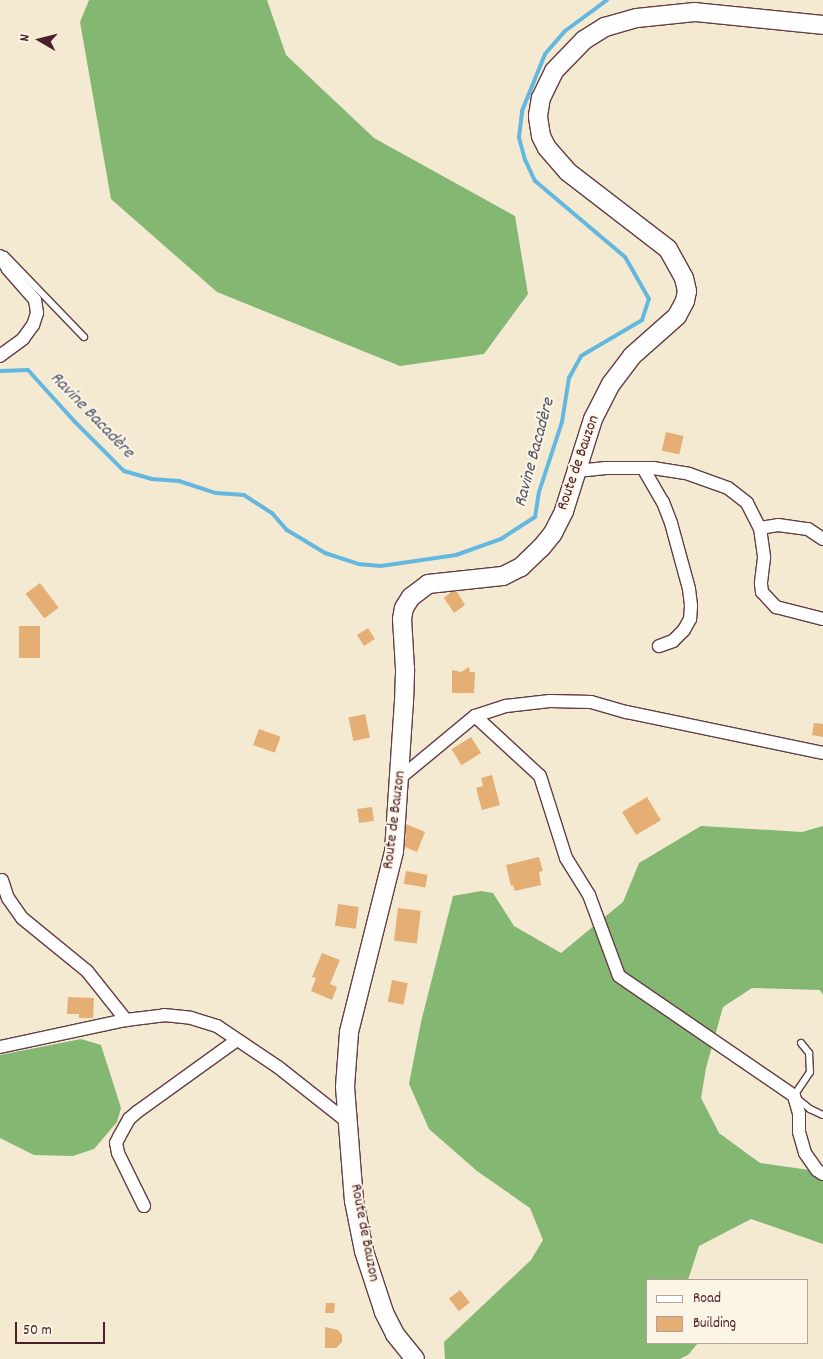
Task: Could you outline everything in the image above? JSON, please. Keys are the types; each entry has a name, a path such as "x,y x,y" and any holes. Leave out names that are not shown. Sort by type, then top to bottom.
{"street":[{"name":"Route de Bauzon","path":"415,1359 395,1334 376,1294 354,1201 345,1087 349,1032 394,851 400,778 405,669 402,619 407,602 419,589 428,584 503,576 521,567 531,559 553,533 570,496 593,419 611,384 632,356 677,316 685,301 687,291 684,278 668,249 568,172 547,148 541,136 538,116 546,85 554,71 584,40 605,27 637,18 696,12 823,25"},
{"path":"0,256 8,270 35,300 37,313 33,325 23,338 0,356"},
{"path":"577,471 643,468 688,474 728,488 747,503 760,528 764,558 760,584 762,592 776,607 823,619"},
{"path":"643,468 663,502 674,532 689,589 691,606 690,619 684,630 674,641 659,646"},
{"path":"760,528 778,525 808,529 823,539"},
{"path":"400,778 475,716 506,706 550,701 591,702 627,712 823,753"},
{"path":"475,716 540,776 566,858 589,895 619,976 794,1096 799,1113 799,1132 805,1153 817,1170 823,1174"},
{"path":"1,876 8,898 22,918 87,971 126,1020"},
{"path":"0,1047 126,1020 164,1015 191,1018 217,1026 278,1067 349,1123"},
{"path":"144,1206 118,1154 116,1143 119,1137 130,1119 138,1112 237,1040"}],"lane":[{"path":"0,251 84,337"},
{"path":"802,1043 809,1053 810,1072 794,1096 810,1110 823,1115"}],"green space":[{"path":"89,0 267,0 286,55 374,138 515,216 528,294 484,354 400,366 217,292 111,199 80,22"},
{"path":"701,826 802,832 823,826 823,995 820,990 752,988 723,1007 706,1068 701,1098 719,1133 760,1163 823,1172 823,1244 751,1219 699,1246 688,1279 646,1279 646,1344 697,1344 688,1355 680,1359 445,1359 444,1342 531,1260 543,1240 530,1208 477,1171 429,1129 409,1084 421,1022 453,896 481,891 493,893 514,926 561,953 623,902 639,863"},
{"path":"81,1039 101,1045 121,1108 117,1122 94,1149 73,1156 34,1155 0,1138 0,1055"}],"building":[{"path":"666,432 684,436 679,455 662,451"},
{"path":"40,583 59,608 44,619 26,594"},
{"path":"451,592 457,592 465,605 454,613 444,598"},
{"path":"19,626 40,626 40,658 19,658"},
{"path":"368,628 375,639 364,646 357,635"},
{"path":"469,667 470,672 475,672 474,693 452,693 452,670 461,672"},
{"path":"365,714 370,737 353,741 348,718"},
{"path":"814,723 823,724 823,737 812,735"},
{"path":"259,729 281,737 275,753 253,745"},
{"path":"471,737 481,753 462,765 451,749"},
{"path":"492,775 500,805 482,810 476,788 483,786 481,778"},
{"path":"647,797 661,820 636,835 622,812"},
{"path":"372,807 374,821 359,823 357,809"},
{"path":"406,824 425,832 417,852 405,847"},
{"path":"539,857 543,871 539,872 541,885 515,891 513,885 511,886 506,865"},
{"path":"406,871 428,875 425,888 404,884"},
{"path":"338,904 359,907 356,929 335,926"},
{"path":"398,908 421,911 417,944 394,941"},
{"path":"322,953 340,960 330,984 337,987 332,1000 311,991 316,978 312,977"},
{"path":"392,980 408,983 404,1005 388,1002"},
{"path":"68,997 94,998 93,1018 79,1018 79,1014 67,1014"},
{"path":"460,1290 470,1303 459,1311 449,1299"},
{"path":"326,1303 335,1303 334,1313 325,1313"},
{"path":"325,1327 338,1330 342,1335 342,1342 336,1348 325,1348"}],"waterway":[{"name":"Ravine Bacadère","path":"0,371 28,370 75,422 124,471 152,479 179,481 216,493 244,495 272,513 287,530 325,553 358,564 381,566 456,555 501,539 535,517 539,492 562,422 569,378 581,356 642,320 649,299 625,257 535,181 525,160 519,137 522,111 545,54 565,31 607,0"}]}
